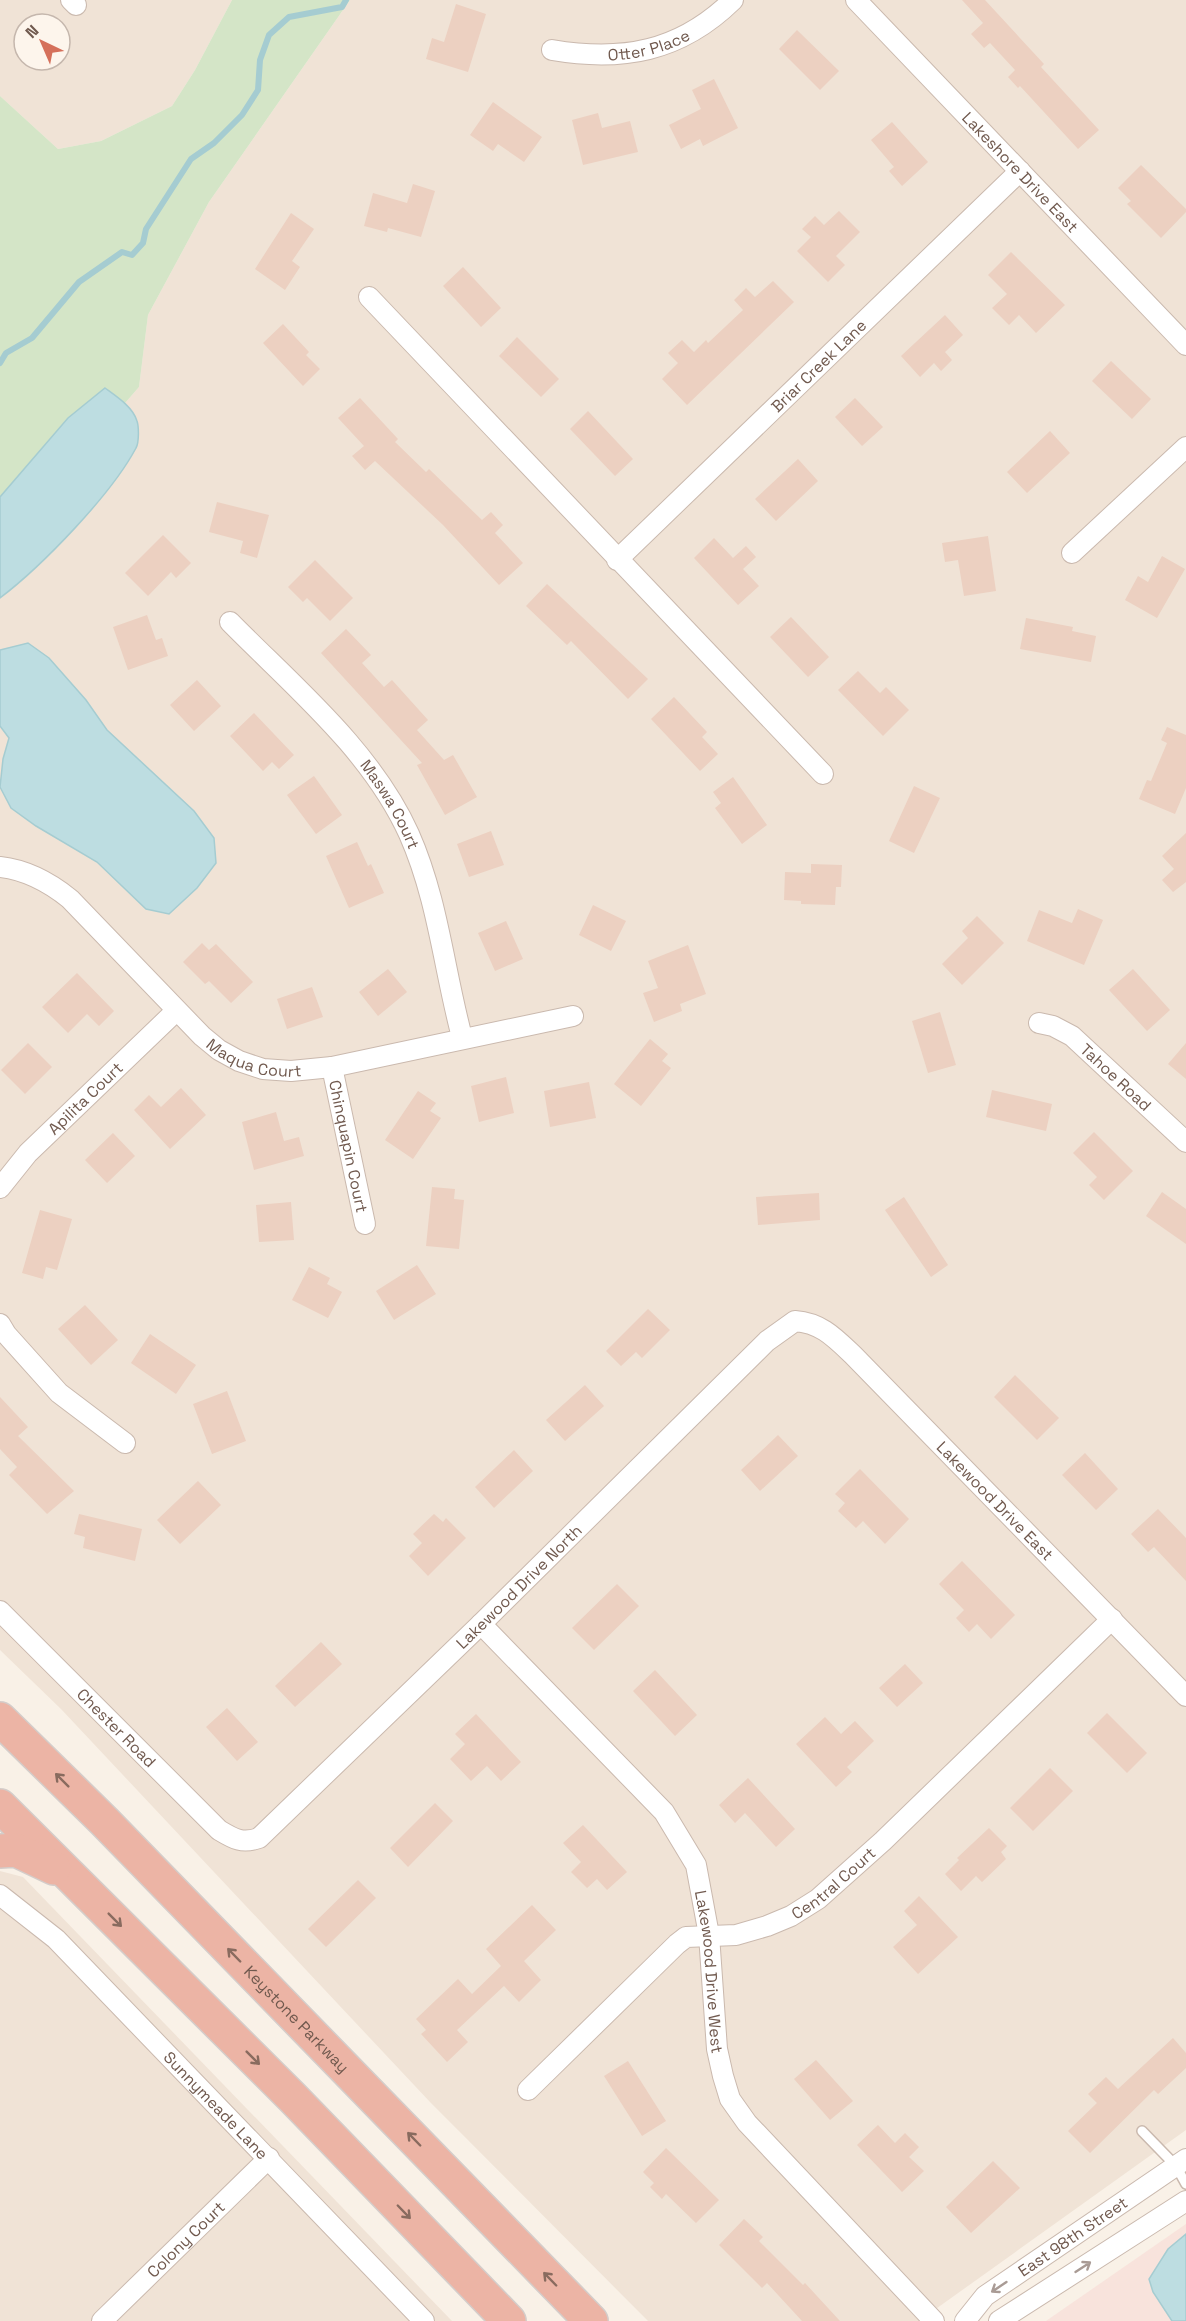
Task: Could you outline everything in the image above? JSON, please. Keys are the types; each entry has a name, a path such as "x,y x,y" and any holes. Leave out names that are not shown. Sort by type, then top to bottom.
{"highway":[{"name":"Keystone Parkway","path":"0,1719 120,1838 591,2321"},
{"path":"0,1806 74,1878 509,2321"},
{"path":"0,1851 16,1850 74,1878"}],"street":[{"name":"Otter Place","path":"552,50 607,57 652,49 687,35 733,0"},
{"name":"Lakeshore Drive East","path":"856,0 1186,345"},
{"name":"Briar Creek Lane","path":"617,560 1020,171"},
{"path":"369,297 823,774"},
{"path":"1072,553 1186,447"},
{"name":"Maswa Court","path":"230,622 335,729 369,768 409,833 422,868 438,925 462,1037"},
{"name":"Maqua Court","path":"0,867 29,874 53,885 70,898 176,1011 219,1050 263,1069 291,1071 333,1067 462,1037 573,1016"},
{"name":"Apilita Court","path":"0,1188 28,1153 176,1011"},
{"name":"Tahoe Road","path":"1039,1023 1053,1026 1072,1036 1186,1142"},
{"name":"Chinquapin Court","path":"333,1067 365,1224"},
{"name":"Lakewood Drive East","path":"795,1321 811,1322 825,1329 853,1355 1186,1696"},
{"name":"Lakewood Drive North","path":"236,1841 248,1842 259,1838 481,1624 767,1341 795,1321"},
{"path":"0,1324 13,1343 59,1393 125,1443"},
{"name":"Chester Road","path":"0,1611 219,1830 236,1841"},
{"name":"Central Court","path":"528,2090 686,1937 736,1935 791,1916 818,1899 883,1841 1112,1619"},
{"name":"Lakewood Drive West","path":"481,1624 664,1812 696,1865 709,1935 717,2049 730,2099 747,2123 934,2321"},
{"name":"Sunnymeade Lane","path":"0,1895 56,1939 270,2158 424,2321"},
{"name":"Colony Court","path":"102,2321 270,2158"},
{"name":"East 98th Street","path":"964,2321 985,2296 1181,2162"},
{"name":"East 98th Street","path":"999,2321 1186,2201"}],"lane":[{"path":"1142,2131 1181,2162 1186,2184"}],"shaded area":[{"path":"0,0 232,0 195,70 172,106 101,141 58,149 0,96"},
{"path":"350,0 1186,0 1186,2130 919,2321 648,2321 430,2102 61,1709 0,1650 0,547 139,387 148,315 209,202"},
{"path":"0,1871 23,1877 452,2321 0,2321"},
{"path":"1186,2224 1186,2321 1046,2321"}],"green space":[{"path":"232,0 350,0 209,202 148,315 139,387 0,547 0,96 58,149 101,141 172,106 195,70"}],"water":[{"path":"105,388 124,402 135,416 138,424 136,448 110,487 74,529 35,568 0,598 0,497 68,418"},
{"path":"28,643 49,658 86,700 107,730 194,811 214,838 216,863 197,888 169,914 146,909 97,862 36,826 11,808 0,787 3,759 9,738 0,726 0,650"},
{"path":"1186,2234 1186,2321 1172,2321 1153,2292 1149,2279 1168,2249"}],"building":[{"path":"962,0 985,0 1044,64 1041,67 1099,130 1078,149 1020,86 1018,88 1008,77 1015,70 990,43 984,48 971,34 983,23"},
{"path":"456,4 486,14 468,72 426,59 432,38 444,42"},
{"path":"797,30 839,71 820,90 779,49"},
{"path":"714,79 738,128 703,146 700,139 681,149 669,125 701,109 692,90"},
{"path":"493,102 542,137 524,162 498,144 493,151 470,135"},
{"path":"598,113 602,128 630,121 638,152 583,165 572,120"},
{"path":"892,122 928,162 902,186 889,171 894,167 871,140"},
{"path":"1141,165 1186,209 1186,212 1161,238 1127,204 1131,201 1118,188"},
{"path":"413,184 435,191 421,237 388,228 387,232 364,226 373,193 407,203"},
{"path":"839,211 860,232 836,256 845,265 828,282 797,251 811,237 802,229 815,216 824,225"},
{"path":"291,213 314,229 292,261 300,267 285,290 255,269"},
{"path":"1011,252 1065,305 1036,333 1019,315 1009,325 992,308 1007,294 988,275"},
{"path":"463,267 501,308 481,327 443,286"},
{"path":"773,281 794,302 687,405 662,379 678,363 668,353 682,340 694,352 706,340 708,343 743,310 734,300 746,288 755,297"},
{"path":"945,315 963,335 945,352 952,360 941,371 934,363 920,377 901,356"},
{"path":"283,324 309,352 306,355 320,369 303,386 263,343"},
{"path":"517,337 559,379 541,397 499,356"},
{"path":"1111,361 1151,399 1132,419 1092,381"},
{"path":"360,398 398,439 395,442 426,472 429,469 482,520 491,512 503,525 495,533 523,563 499,585 443,525 375,461 365,470 352,456 364,446 338,418"},
{"path":"855,398 883,427 862,446 835,417"},
{"path":"588,411 633,459 615,476 570,429"},
{"path":"1050,431 1070,453 1027,493 1007,472"},
{"path":"798,459 818,481 776,521 755,499"},
{"path":"217,502 269,515 257,558 240,553 243,541 209,532"},
{"path":"163,535 191,563 176,578 171,572 148,596 125,573"},
{"path":"988,536 996,591 964,596 958,560 945,562 942,543"},
{"path":"714,538 733,558 746,546 756,557 743,569 759,586 738,605 694,558"},
{"path":"1162,556 1185,569 1157,618 1125,600 1138,576 1148,582"},
{"path":"315,560 353,598 330,621 307,598 303,602 288,587"},
{"path":"547,584 648,679 628,699 571,641 567,645 526,606"},
{"path":"147,615 156,640 162,638 168,656 128,670 113,627"},
{"path":"791,617 829,657 808,677 770,637"},
{"path":"1026,618 1073,627 1072,631 1096,636 1091,662 1020,649"},
{"path":"346,629 371,655 362,663 384,687 392,680 428,720 417,730 444,760 453,755 477,797 445,815 417,765 422,763 321,653"},
{"path":"858,671 880,693 886,687 909,710 883,736 838,690"},
{"path":"197,680 221,706 194,731 170,705"},
{"path":"674,697 707,732 702,737 718,754 700,771 651,719"},
{"path":"254,713 294,755 279,769 272,762 263,771 230,736"},
{"path":"1167,727 1186,735 1186,788 1175,814 1139,799 1147,780 1151,781 1167,743 1161,740"},
{"path":"314,776 342,815 316,834 287,795"},
{"path":"733,777 767,825 742,844 715,808 721,803 713,792"},
{"path":"914,786 940,798 914,853 889,841"},
{"path":"491,831 504,865 469,877 457,844"},
{"path":"1186,833 1186,882 1173,892 1162,880 1174,869 1162,856"},
{"path":"357,842 368,866 371,864 384,893 349,908 326,856"},
{"path":"811,864 842,865 841,887 836,887 835,905 801,904 801,901 784,900 785,872 811,873"},
{"path":"593,905 626,921 611,951 579,935"},
{"path":"1078,909 1103,920 1084,965 1027,941 1039,910 1072,923"},
{"path":"977,916 1004,943 962,985 942,964 968,938 962,931"},
{"path":"506,921 523,959 495,971 478,933"},
{"path":"202,943 209,950 216,944 253,982 231,1003 209,981 205,984 183,962"},
{"path":"688,945 706,994 680,1004 682,1011 654,1022 643,993 658,988 648,961"},
{"path":"388,969 407,992 378,1016 359,992"},
{"path":"1133,969 1170,1010 1147,1031 1109,990"},
{"path":"77,973 114,1011 99,1026 87,1014 68,1033 42,1007"},
{"path":"312,987 323,1017 287,1029 277,999"},
{"path":"940,1012 956,1065 928,1073 912,1021"},
{"path":"650,1039 668,1054 662,1061 671,1068 641,1106 614,1084"},
{"path":"28,1043 52,1067 25,1094 1,1070"},
{"path":"1186,1043 1186,1079 1168,1064"},
{"path":"506,1077 514,1113 479,1122 471,1086"},
{"path":"589,1082 596,1118 550,1127 544,1091"},
{"path":"181,1088 206,1115 170,1149 134,1110 149,1095 161,1107"},
{"path":"992,1090 1052,1104 1046,1131 986,1117"},
{"path":"418,1091 436,1103 430,1111 441,1118 413,1159 385,1140"},
{"path":"276,1112 284,1141 299,1137 304,1156 254,1170 242,1122"},
{"path":"1094,1132 1133,1171 1104,1200 1089,1185 1097,1177 1073,1153"},
{"path":"113,1133 135,1156 107,1183 85,1160"},
{"path":"432,1187 455,1189 454,1199 464,1200 459,1249 426,1246"},
{"path":"1162,1192 1186,1209 1186,1244 1146,1216"},
{"path":"819,1193 820,1220 758,1225 756,1197"},
{"path":"904,1197 948,1265 931,1277 885,1210"},
{"path":"291,1202 294,1240 259,1242 256,1205"},
{"path":"40,1210 72,1219 57,1270 46,1267 43,1279 22,1273"},
{"path":"417,1265 436,1294 394,1320 376,1291"},
{"path":"309,1267 330,1278 327,1284 342,1292 328,1318 292,1300"},
{"path":"85,1305 118,1340 91,1365 58,1329"},
{"path":"648,1309 670,1330 642,1358 636,1352 621,1366 606,1351"},
{"path":"150,1334 196,1365 176,1394 131,1363"},
{"path":"1015,1375 1059,1418 1037,1440 994,1397"},
{"path":"585,1385 604,1406 565,1441 546,1420"},
{"path":"227,1391 246,1441 212,1454 193,1404"},
{"path":"0,1397 28,1427 18,1436 74,1491 47,1514 9,1475 17,1467 0,1449"},
{"path":"778,1435 798,1456 760,1491 741,1470"},
{"path":"514,1450 533,1471 494,1508 475,1487"},
{"path":"1085,1453 1118,1489 1096,1510 1062,1475"},
{"path":"860,1469 909,1519 885,1544 863,1521 856,1528 838,1511 845,1503 835,1494"},
{"path":"198,1481 221,1505 180,1544 157,1520"},
{"path":"1158,1509 1186,1538 1186,1581 1154,1547 1148,1552 1131,1534"},
{"path":"79,1514 142,1529 135,1561 83,1548 85,1537 74,1534"},
{"path":"434,1514 443,1522 446,1518 466,1538 428,1576 409,1556 422,1543 413,1534"},
{"path":"962,1561 1015,1615 991,1639 977,1624 969,1632 956,1618 964,1610 939,1584"},
{"path":"617,1584 639,1606 594,1650 572,1628"},
{"path":"321,1642 342,1664 295,1707 275,1686"},
{"path":"905,1664 923,1683 897,1707 879,1688"},
{"path":"655,1670 697,1715 675,1736 633,1691"},
{"path":"227,1708 258,1742 237,1761 206,1727"},
{"path":"1107,1713 1147,1753 1127,1773 1087,1733"},
{"path":"476,1714 521,1762 501,1781 487,1766 471,1781 450,1759 465,1744 455,1734"},
{"path":"825,1717 841,1734 855,1721 874,1741 847,1767 852,1772 836,1787 796,1744"},
{"path":"1050,1768 1073,1791 1033,1831 1010,1808"},
{"path":"748,1778 795,1829 776,1847 745,1813 735,1823 719,1805"},
{"path":"435,1803 453,1821 408,1867 390,1848"},
{"path":"583,1825 627,1872 607,1890 597,1879 587,1888 571,1872 581,1862 563,1843"},
{"path":"989,1828 1007,1846 1001,1852 1006,1859 982,1882 976,1876 961,1891 945,1874 959,1860 957,1858"},
{"path":"358,1880 376,1898 326,1947 308,1929"},
{"path":"919,1896 958,1937 918,1974 893,1947 917,1925 904,1911"},
{"path":"532,1905 556,1930 524,1961 541,1980 519,2002 504,1986 457,2030 468,2042 447,2062 421,2034 426,2030 416,2019 458,1979 472,1994 501,1966 486,1949"},
{"path":"1173,2038 1186,2053 1186,2068 1158,2094 1154,2090 1090,2153 1068,2131 1097,2103 1088,2094 1106,2077 1118,2089"},
{"path":"816,2060 853,2101 830,2120 794,2079"},
{"path":"628,2061 666,2121 642,2136 604,2076"},
{"path":"878,2125 895,2143 905,2133 919,2147 909,2157 924,2171 902,2192 857,2145"},
{"path":"666,2148 719,2200 696,2223 666,2194 662,2199 650,2187 654,2183 643,2172"},
{"path":"993,2161 1020,2188 971,2233 946,2207"},
{"path":"744,2219 763,2237 759,2241 803,2285 805,2283 840,2321 802,2321 767,2283 762,2288 719,2245"}],"waterway":[{"path":"0,363 6,353 32,338 79,282 122,252 132,255 143,243 146,229 191,159 214,143 242,115 258,90 260,60 269,35 289,17 342,7 346,0"}]}
